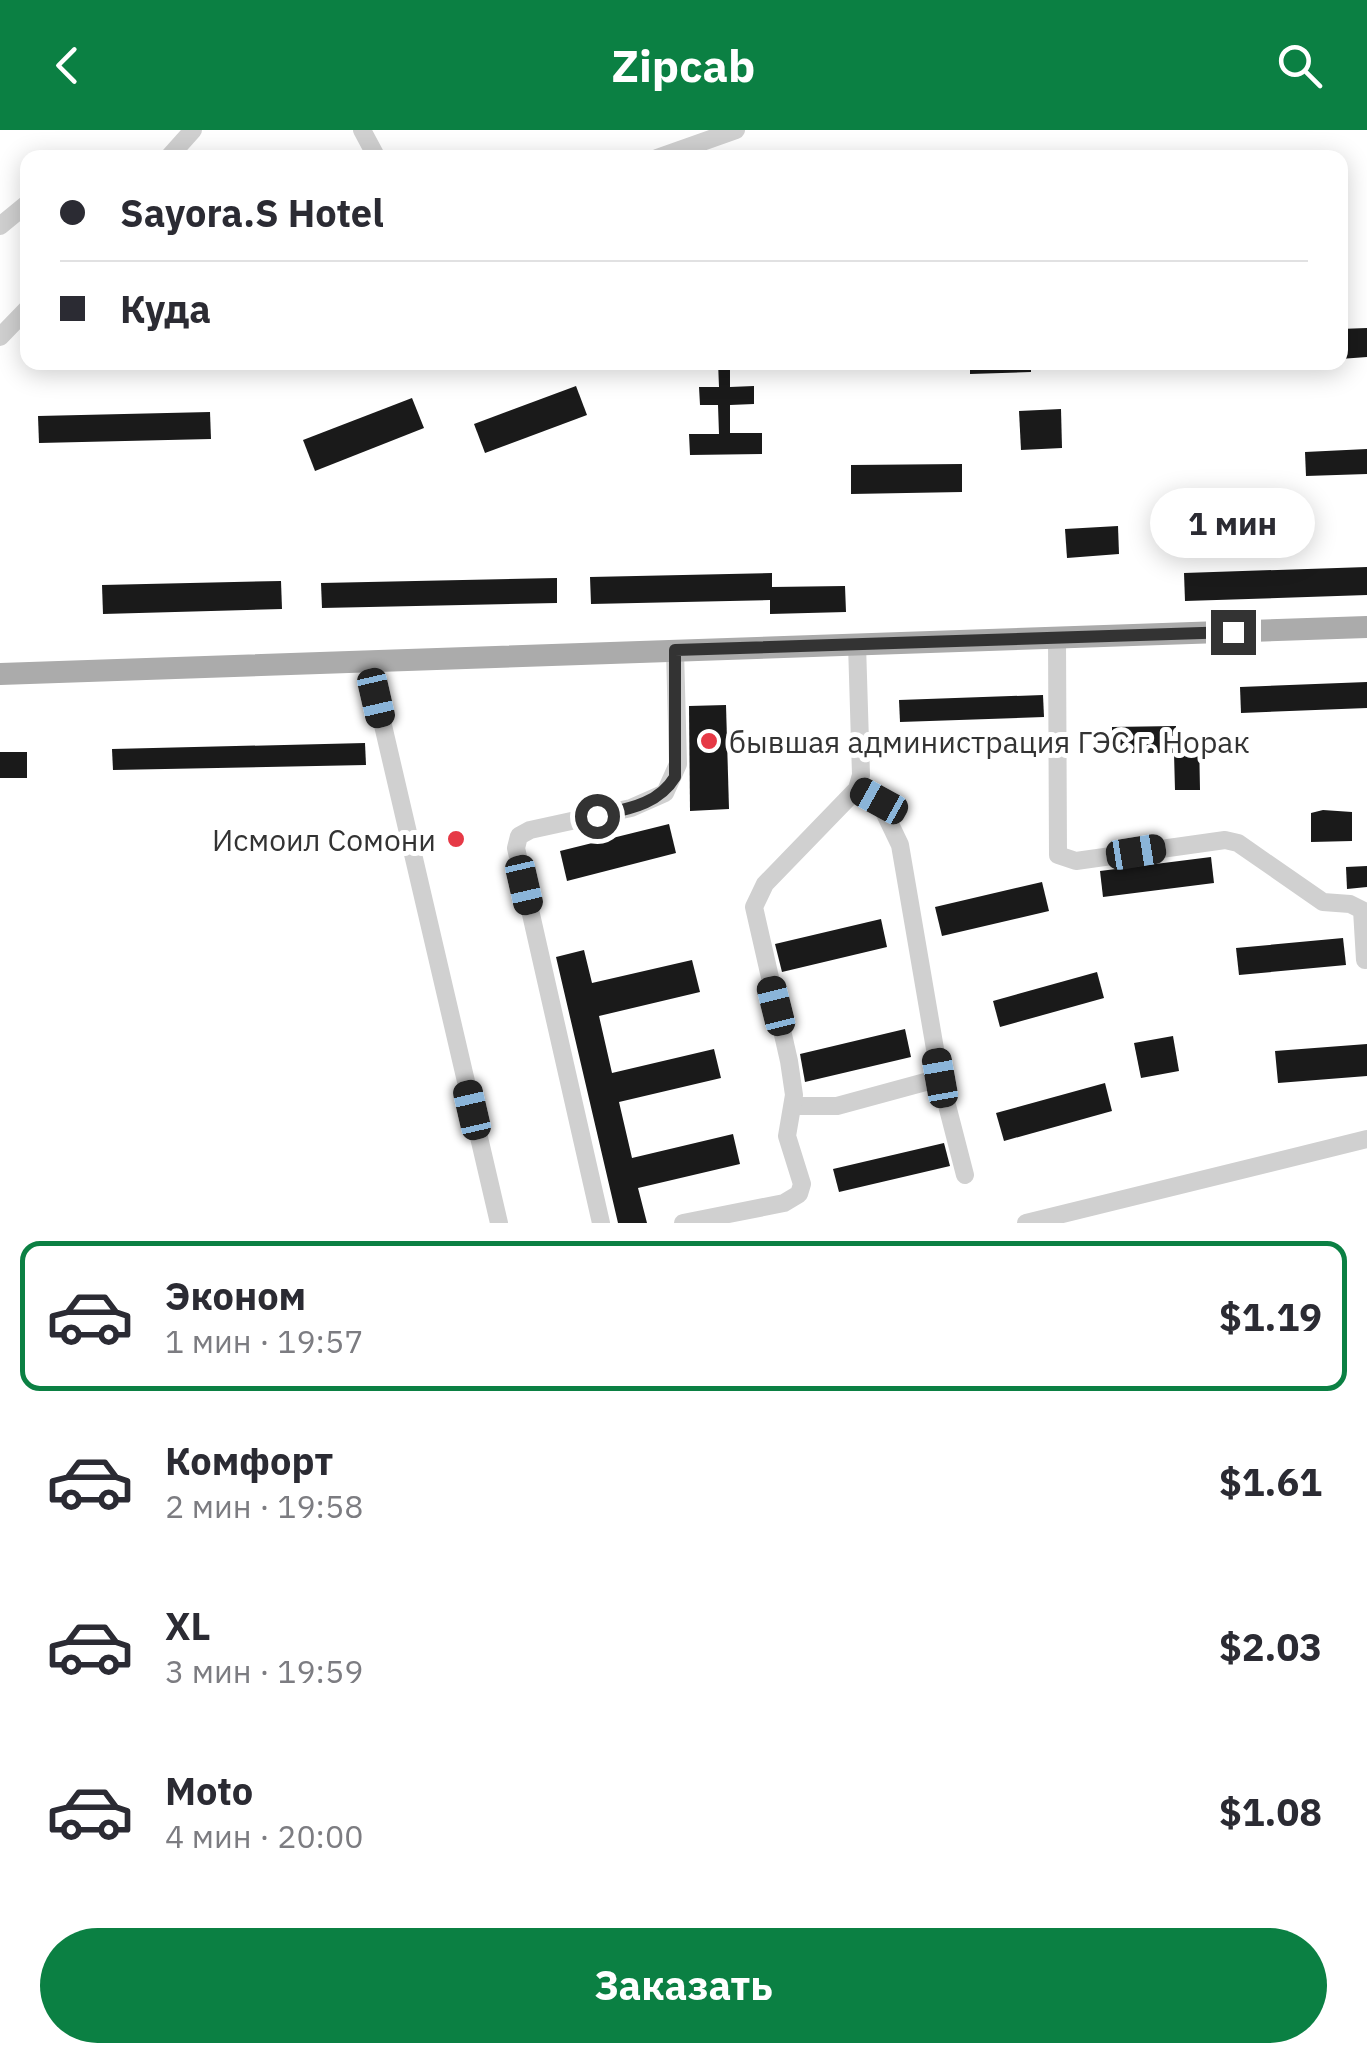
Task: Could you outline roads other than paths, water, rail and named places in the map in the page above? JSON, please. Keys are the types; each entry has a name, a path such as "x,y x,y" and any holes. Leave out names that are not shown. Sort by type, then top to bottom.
{"main road":[{"path":"0,674 1367,627"}],"street":[{"path":"175,150 193,130"},
{"path":"680,150 736,130"},
{"path":"0,226 20,210"},
{"path":"0,337 20,316"},
{"path":"1056,638 1058,855 1076,861 1197,842 1238,843 1309,894 1362,910 1365,960"},
{"path":"683,1223 784,1204 799,1194 802,1184 787,1136 793,1106 789,1060 754,908 765,884 857,789 861,775 857,644"},
{"path":"601,1223 516,848 519,836 530,830 631,808 665,794 678,764 675,650"},
{"path":"368,660 499,1223"},
{"path":"857,789 879,801 900,845 940,1078 965,1175"},
{"path":"793,1106 837,1106 940,1078"},
{"path":"1026,1223 1367,1139"}],"place":[{"name":"бывшая администрация ГЭС г. Норак","path":"709,741"},
{"name":"Исмоил Сомони","path":"456,839"}]}
